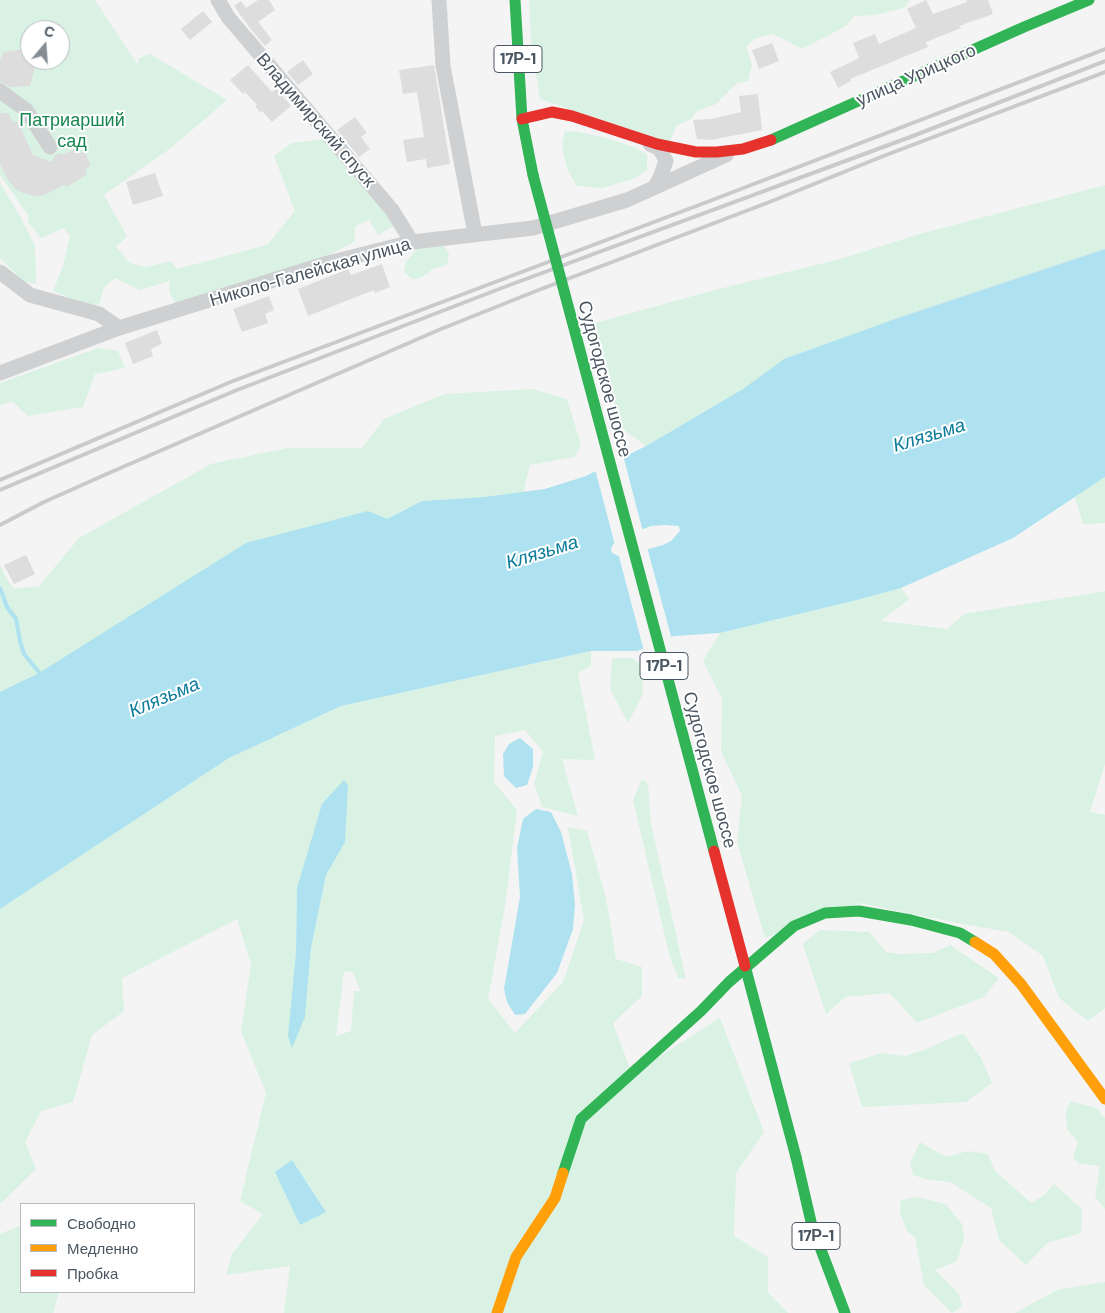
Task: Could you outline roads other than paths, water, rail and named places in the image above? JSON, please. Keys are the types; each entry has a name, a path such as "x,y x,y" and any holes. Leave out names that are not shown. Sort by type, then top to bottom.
{"street":[{"name":"Владимирский спуск","path":"218,0 228,18 392,210 412,242"},
{"path":"438,0 443,66 475,234"},
{"name":"17Р-1","path":"514,0 522,119"},
{"name":"улица Урицкого","path":"655,187 717,158 768,141 1016,30 1089,0"},
{"path":"0,92 26,110 50,147"},
{"name":"улица Урицкого","path":"522,119 552,112 572,116 638,138 696,152 717,152 743,148"},
{"name":"Судогодское шоссе","path":"522,119 533,175 796,1157 812,1226 845,1313"},
{"name":"улица Урицкого","path":"638,138 660,148 666,161 655,187"},
{"name":"Николо-Галейская улица","path":"0,373 118,328 328,263 412,242 533,228 627,200 655,187"},
{"path":"0,272 30,295 99,314 118,328"},
{"path":"497,1313 516,1257 555,1198 581,1119 701,1011 729,982 794,926 825,913 859,911 911,920 960,933 994,954 1021,984 1105,1099"}],"water":[{"name":"Клязьма","path":"1105,249 1105,477 1013,538 901,588 720,633 674,636 637,651 591,651 341,706 229,758 0,909 0,692 39,673 246,543 368,511 387,519 422,501 484,497 545,489 586,476 646,446 743,389 784,359 892,320","holes":["651,526 679,526 680,531 671,541 663,545 621,557 612,553 611,548 617,539"]},
{"path":"520,738 533,749 533,767 527,785 516,788 504,776 503,754 509,744"},
{"path":"344,780 348,785 345,842 326,875 311,948 305,1017 292,1048 288,1036 296,953 297,888 322,804"},
{"path":"536,809 551,812 561,832 572,874 575,905 573,929 557,973 525,1014 515,1015 507,1002 504,989 520,897 517,848 523,819"},
{"path":"292,1160 326,1212 300,1225 275,1172"}],"waterway":[{"path":"0,588 7,607 16,619 24,654 42,676"}],"railway":[{"path":"0,480 233,381 1105,49"},
{"path":"0,490 237,390 507,286 913,136 1105,61"},
{"path":"0,525 44,502 109,473 441,329 886,155 1105,72"}],"park label":[{"name":"Патриарший сад","path":"72,130"}]}
